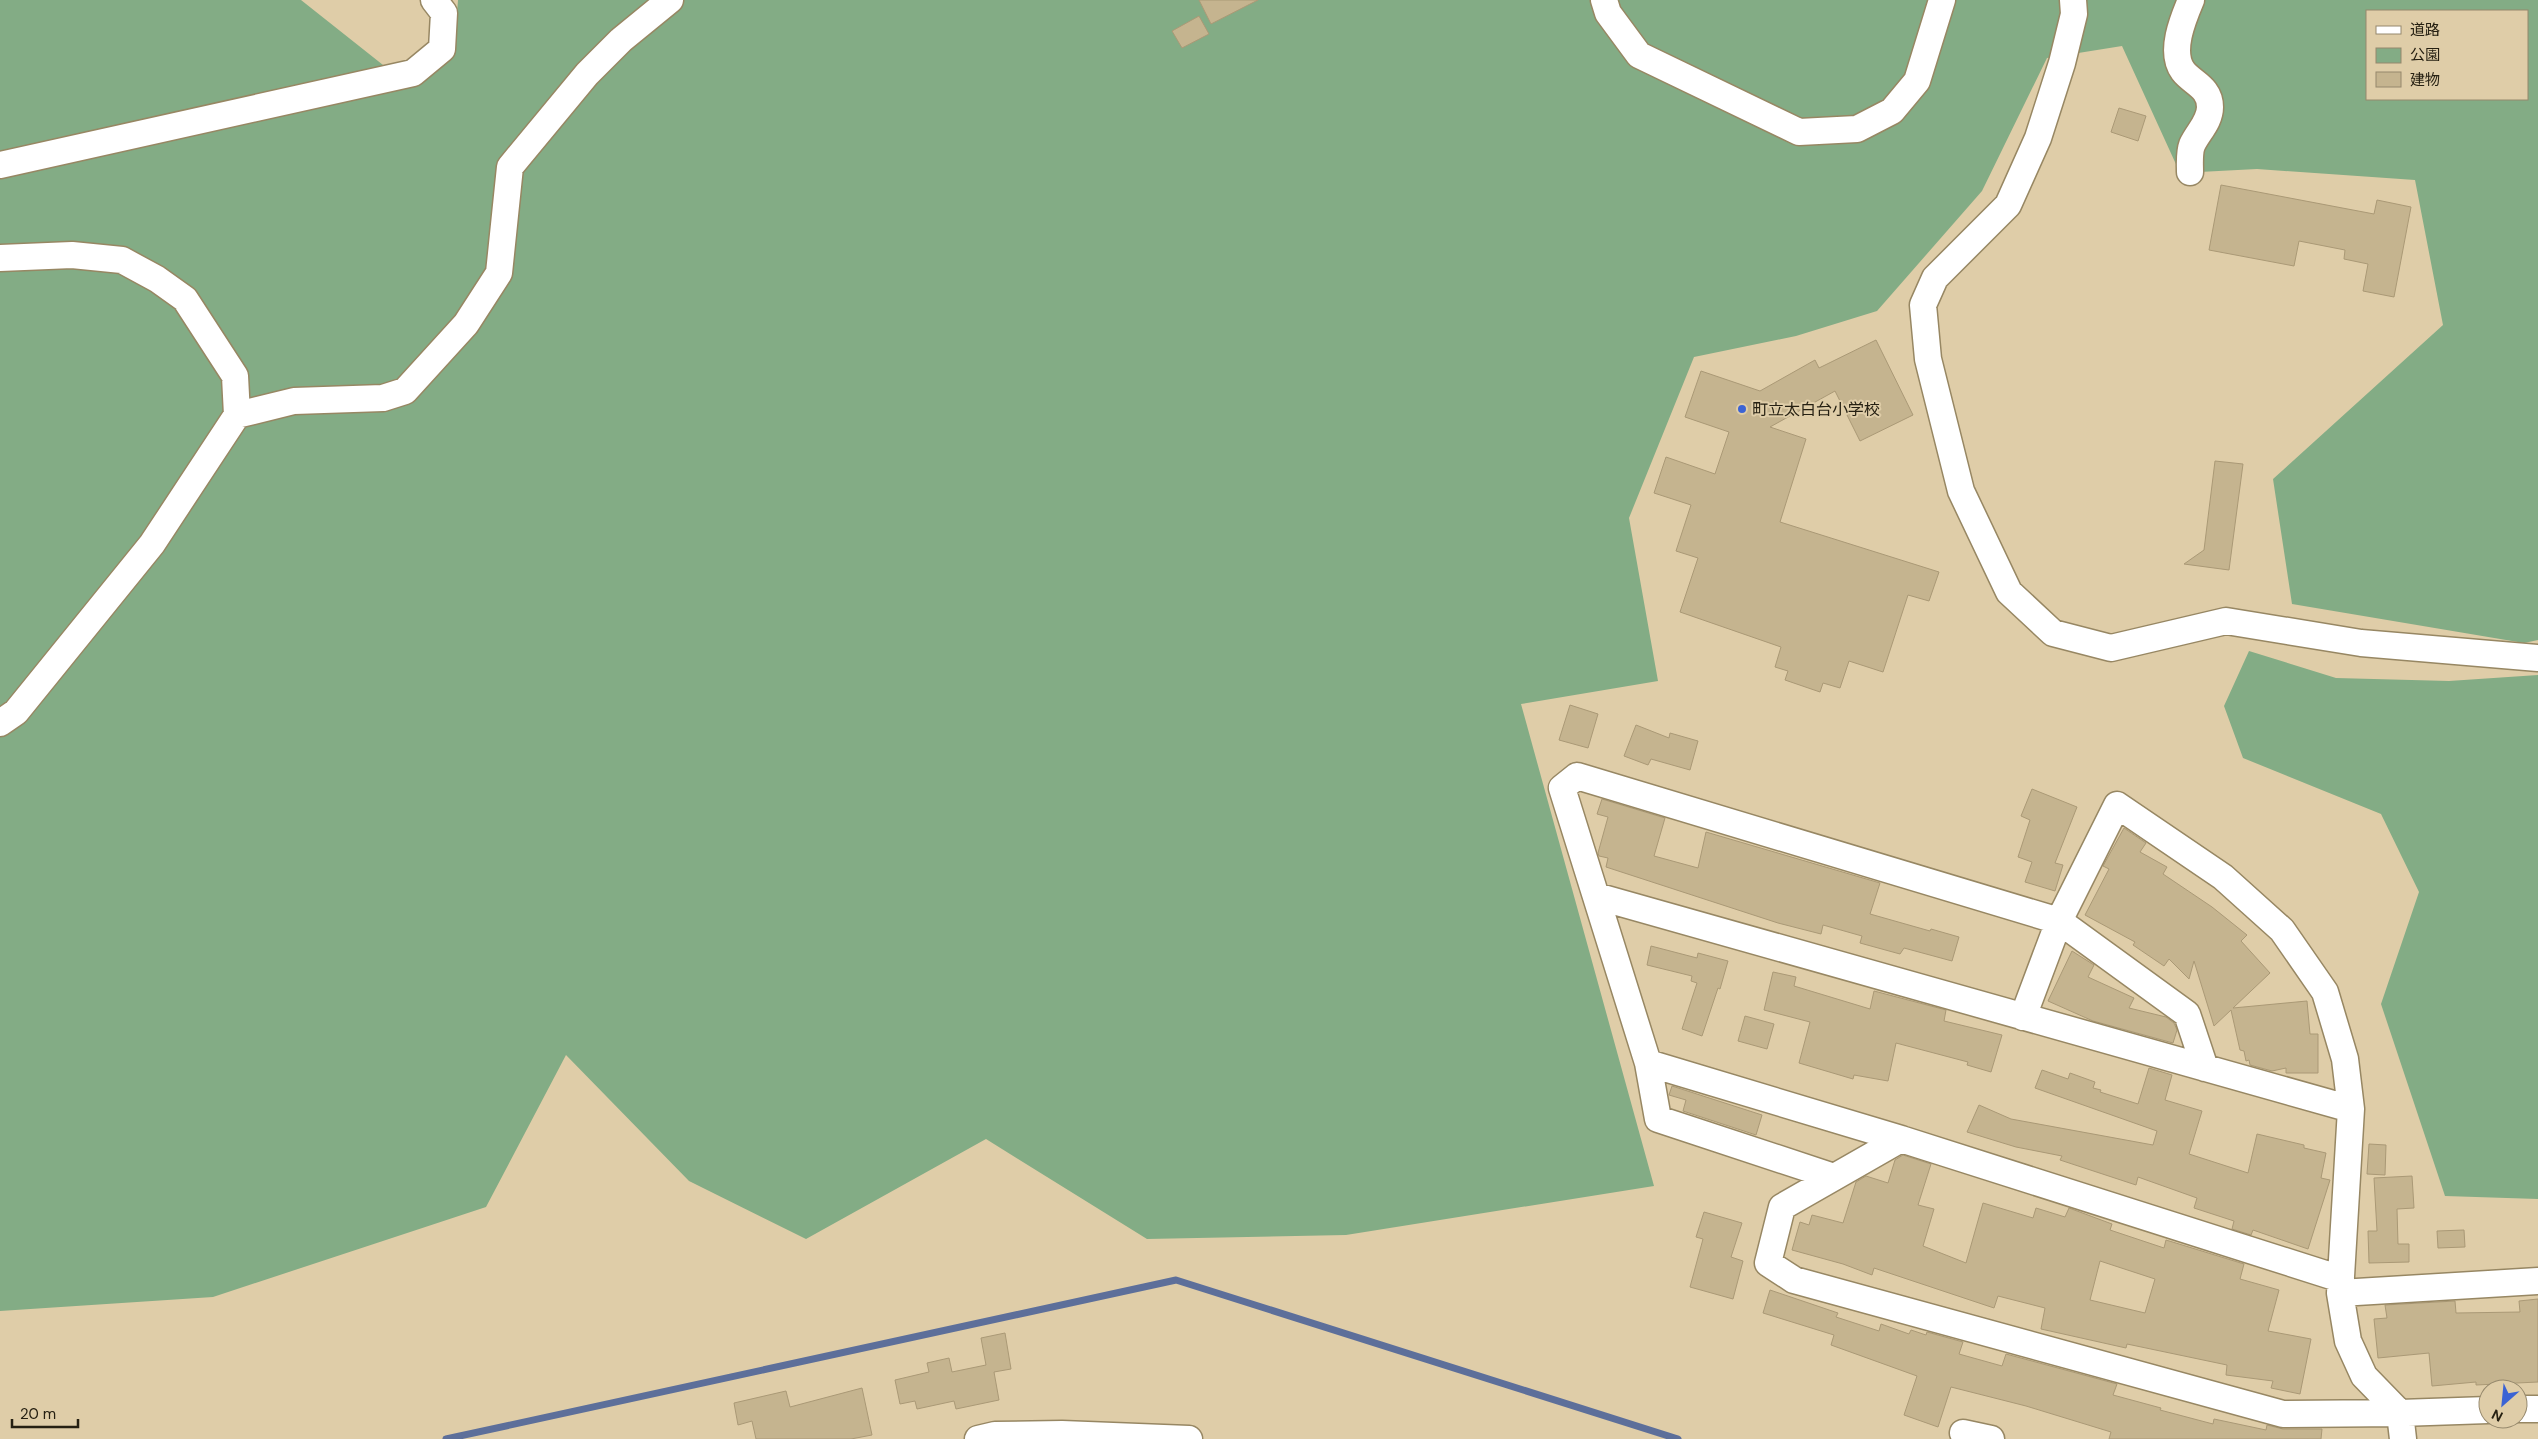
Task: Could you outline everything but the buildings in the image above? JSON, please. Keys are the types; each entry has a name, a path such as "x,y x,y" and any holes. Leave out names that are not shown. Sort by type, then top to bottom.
{"street":[{"path":"0,165 413,73 442,49 444,13 434,0"},
{"path":"237,414 294,401 383,398 405,390 466,324 499,274 510,167 587,74 621,40 670,0"},
{"path":"1604,0 1608,13 1639,55 1799,132 1857,129 1892,111 1917,82 1942,0"},
{"path":"2073,0 2072,22 2041,128 2008,205 1935,278 1923,305 1928,359 1961,491 2009,592 2053,633 2110,648 2226,621 2360,643 2538,658"},
{"path":"2190,172 2192,146 2205,125 2210,108 2208,97 2200,84 2183,70 2176,52 2191,0"},
{"path":"0,258 72,255 122,260 157,279 185,299 235,376 237,414 152,544 16,712 0,723"},
{"path":"1834,1178 1658,1119 1648,1063 1562,788 1577,776 2059,921 2187,1014 2205,1068"},
{"path":"2023,1017 2059,921 2117,805 2223,877 2282,930 2326,992 2345,1059 2351,1109 2341,1286 2348,1341 2364,1376 2400,1413 2403,1439"},
{"path":"1596,896 2351,1109"},
{"path":"1648,1063 1901,1138 2341,1286 2538,1280"},
{"path":"1901,1138 1782,1207 1768,1263 1794,1280 2283,1414 2478,1410"},
{"path":"978,1439 995,1435 1062,1434 1189,1439"},
{"path":"1963,1434 1992,1439"}],"green space":[{"path":"0,0 301,0 407,84 454,54 458,0 2538,0 2538,640 2524,643 2292,604 2273,479 2443,325 2415,180 2257,169 2180,173 2122,46 2047,58 1982,191 1877,311 1796,336 1694,357 1629,518 1658,681 1521,704 1654,1186 1346,1235 1147,1239 986,1139 806,1239 689,1181 566,1055 486,1207 213,1297 0,1311"},
{"path":"2249,651 2336,678 2449,681 2538,675 2538,1199 2445,1196 2381,1004 2419,892 2381,814 2243,758 2224,706"}],"waterway":[{"path":"446,1439 1176,1280 1678,1439"}],"place":[{"name":"町立太白台小学校","path":"1742,409"}]}
